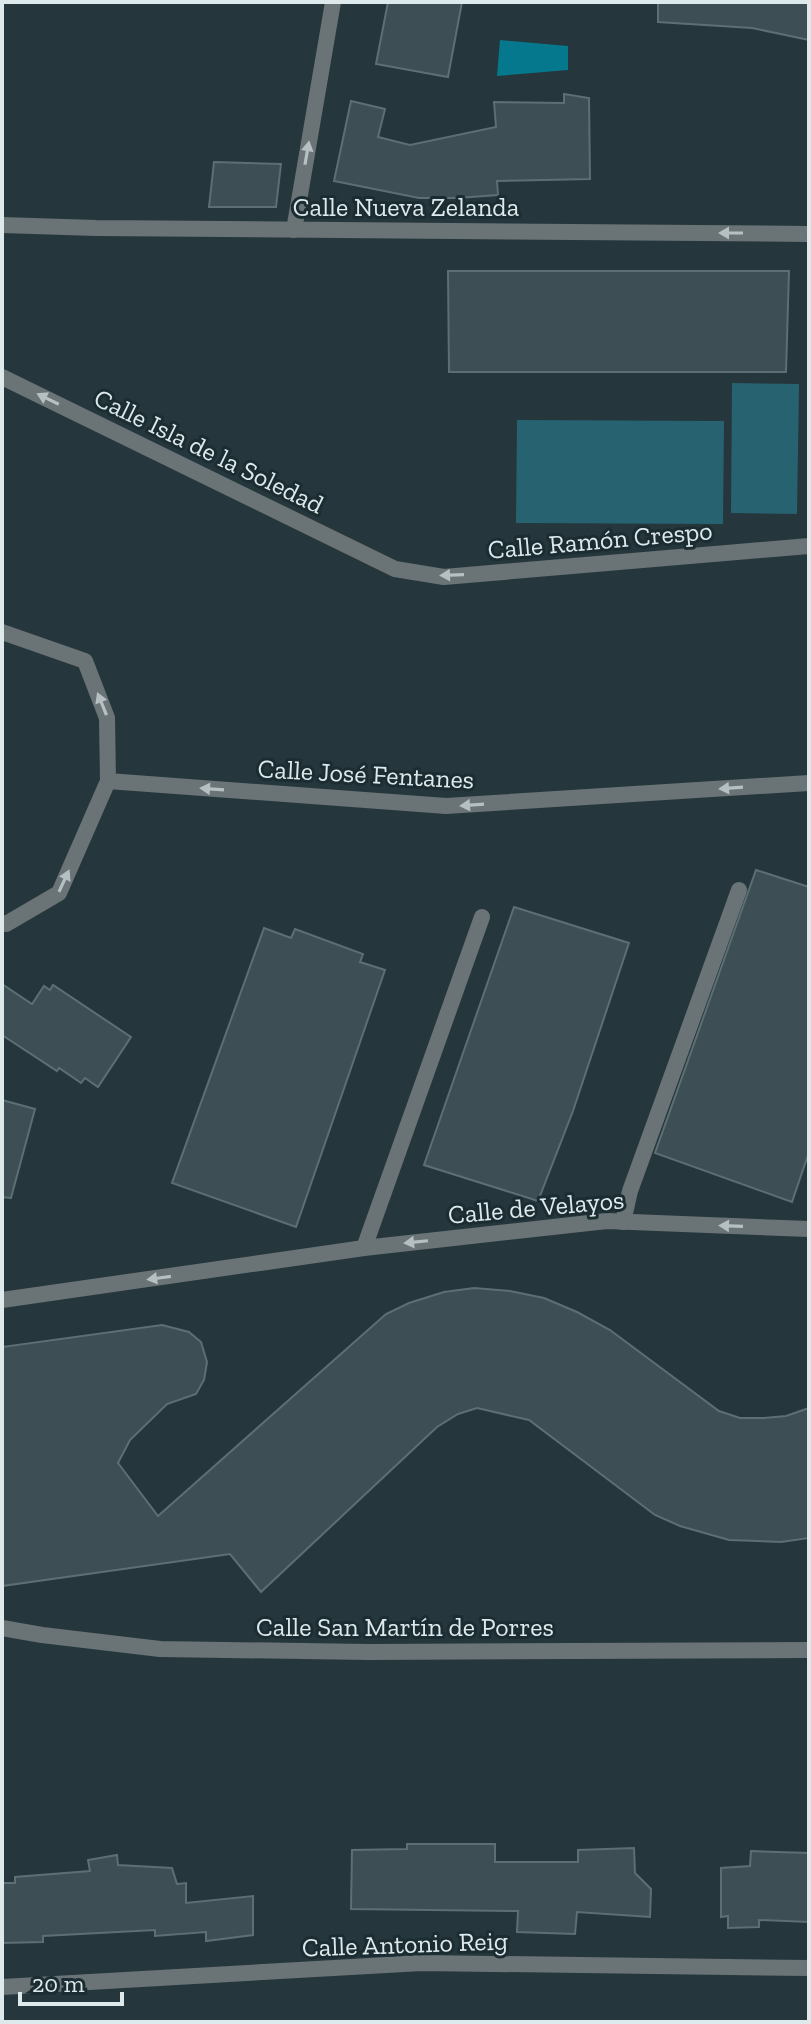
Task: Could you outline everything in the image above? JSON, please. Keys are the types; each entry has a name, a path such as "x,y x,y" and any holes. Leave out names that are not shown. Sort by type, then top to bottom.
{"street":[{"path":"294,230 333,2"},
{"name":"Calle Nueva Zelanda","path":"2,225 809,234"},
{"name":"Calle Isla de la Soledad","path":"2,377 395,569"},
{"name":"Calle Ramón Crespo","path":"395,569 444,577 809,546"},
{"path":"2,632 85,661 107,718 108,781 59,893 6,924 2,923"},
{"name":"Calle José Fentanes","path":"108,781 446,806 809,783"},
{"path":"623,1222 630,1191 739,890"},
{"path":"364,1248 482,917"},
{"name":"Calle de Velayos","path":"2,1300 364,1248 607,1221 809,1229"},
{"name":"Calle San Martín de Porres","path":"2,1628 160,1649 369,1652 809,1650"},
{"name":"Calle Antonio Reig","path":"2,1987 422,1963 809,1968"}],"shaded area":[{"path":"500,40 568,46 568,70 497,76"},
{"path":"732,383 799,384 797,514 731,513"},
{"path":"517,420 724,421 723,524 516,523"}],"building":[{"path":"388,2 462,2 448,77 376,64"},
{"path":"658,2 809,2 809,40 752,28 658,22"},
{"path":"564,94 589,98 590,179 497,181 498,195 457,198 419,198 334,181 351,101 385,109 378,137 410,145 496,127 494,102 564,103"},
{"path":"214,162 281,164 276,207 209,207"},
{"path":"448,271 789,271 786,372 449,372"},
{"path":"756,870 809,887 809,1152 792,1202 655,1153"},
{"path":"514,907 629,943 573,1111 538,1201 424,1165"},
{"path":"264,928 291,938 295,929 363,954 360,962 385,970 296,1227 172,1183"},
{"path":"2,984 32,1004 44,986 50,990 53,985 131,1037 98,1087 85,1078 81,1083 59,1068 57,1071 2,1035"},
{"path":"2,1100 35,1109 11,1198 2,1197"},
{"path":"474,1288 544,1298 577,1312 610,1330 719,1411 740,1418 764,1418 786,1416 809,1408 809,1538 781,1542 729,1540 680,1526 655,1515 529,1420 477,1408 458,1414 437,1427 261,1592 230,1554 2,1586 2,1347 162,1325 189,1332 201,1342 207,1362 204,1380 196,1394 167,1404 130,1440 118,1463 158,1516 386,1314 444,1292"},
{"path":"407,1844 495,1844 495,1862 578,1862 578,1850 634,1848 635,1873 651,1889 650,1917 577,1912 575,1934 517,1932 518,1911 351,1909 352,1850 407,1849"},
{"path":"751,1851 809,1853 809,1922 759,1920 759,1927 728,1928 728,1916 721,1917 721,1868 750,1866"},
{"path":"117,1855 118,1865 172,1868 177,1884 186,1883 186,1903 253,1896 253,1935 206,1941 206,1932 155,1936 155,1930 43,1936 43,1942 2,1943 2,1883 15,1883 15,1877 90,1871 88,1860"}]}
